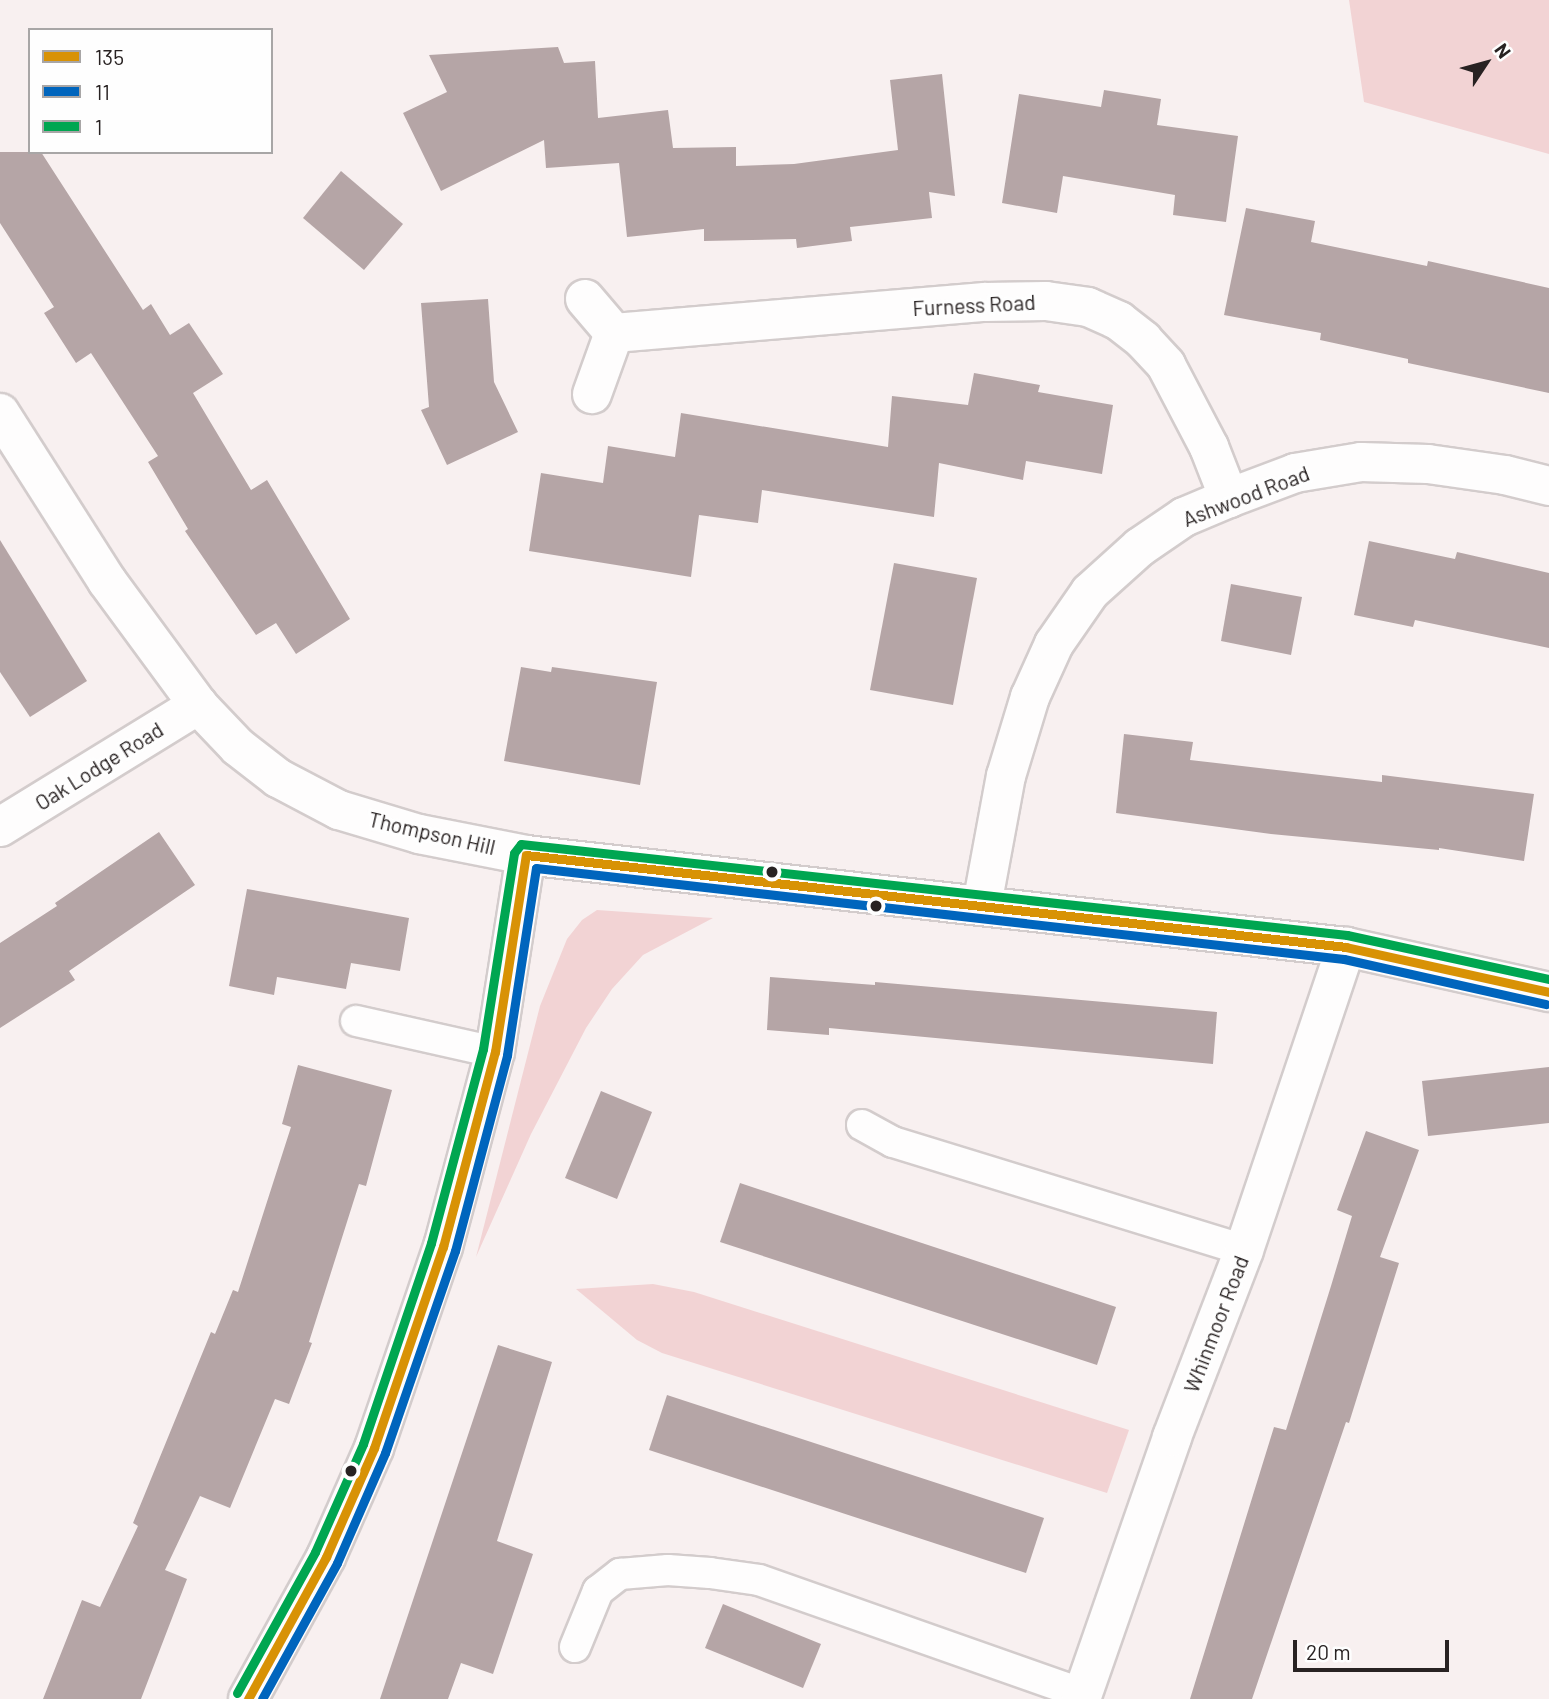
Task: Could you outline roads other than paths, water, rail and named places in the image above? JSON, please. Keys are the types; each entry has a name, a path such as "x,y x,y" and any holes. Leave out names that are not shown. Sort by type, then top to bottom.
{"street":[{"path":"585,299 614,333 592,394"},
{"name":"Furness Road","path":"614,333 985,302 1046,301 1087,307 1119,321 1143,340 1166,365 1209,447 1229,498"},
{"name":"Thompson Hill","path":"0,413 107,581 198,705 238,747 278,778 338,810 419,834 526,855 1346,947 1549,992"},
{"name":"Ashwood Road","path":"982,905 1006,776 1030,697 1054,644 1090,592 1140,547 1184,517 1229,498 1295,473 1361,462 1428,464 1505,475 1549,486"},
{"name":"Oak Lodge Road","path":"0,827 198,705"},
{"path":"247,1699 326,1557 374,1448 443,1247 495,1052 526,855"},
{"name":"Whinmoor Road","path":"1082,1697 1171,1437 1244,1251 1346,947"}],"lane":[{"path":"356,1021 495,1052"},
{"path":"862,1125 893,1142 1244,1251"},
{"path":"575,1647 598,1591 620,1574 668,1570 710,1573 759,1580 1082,1697"}]}
